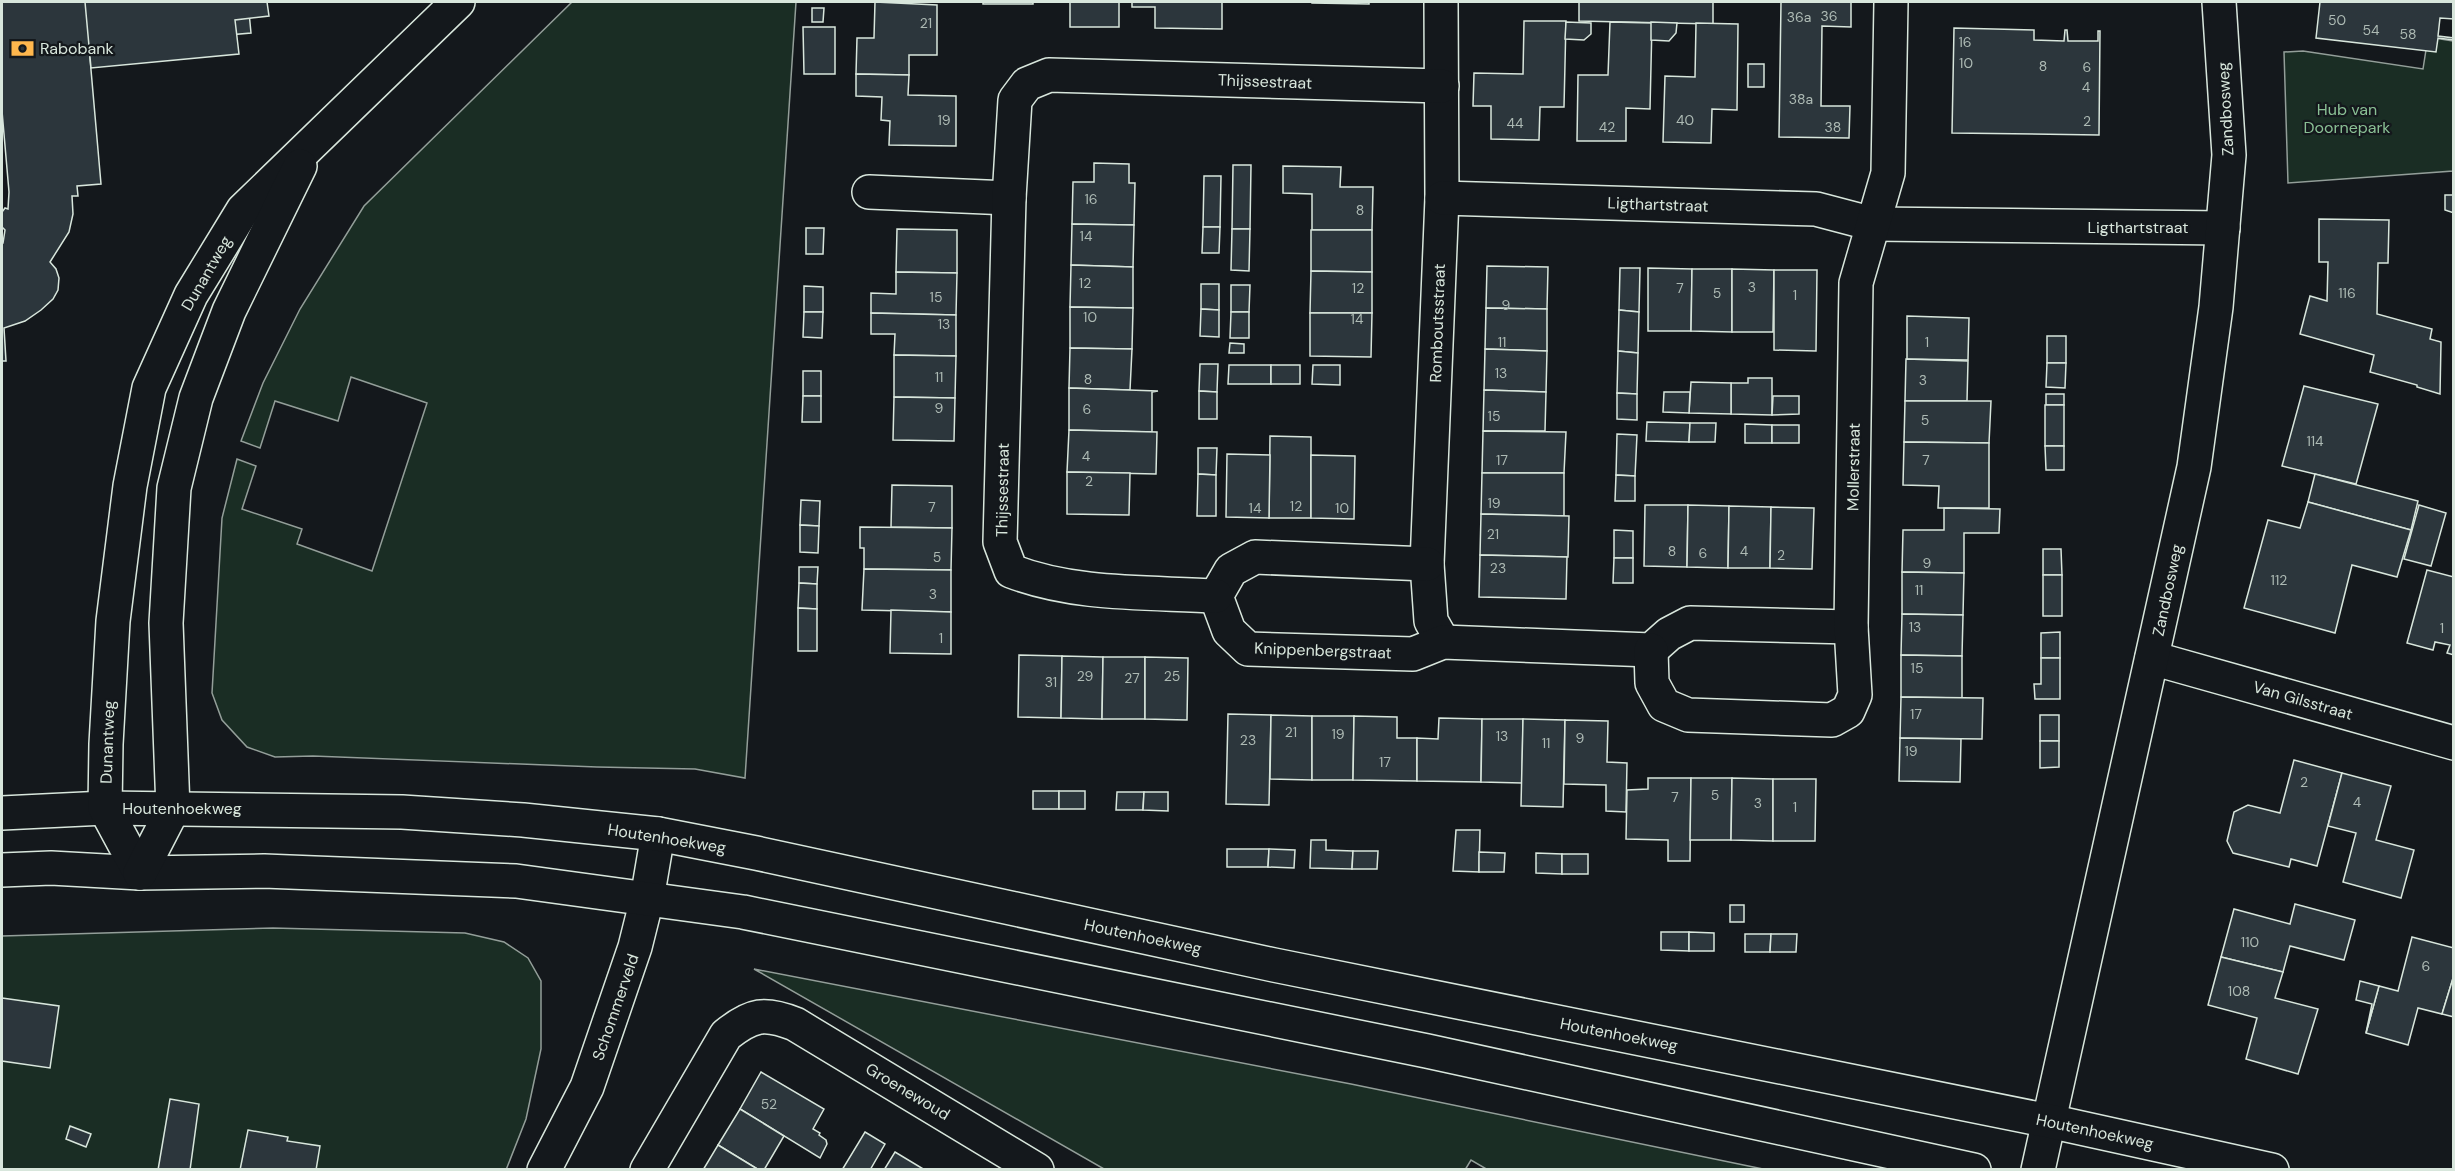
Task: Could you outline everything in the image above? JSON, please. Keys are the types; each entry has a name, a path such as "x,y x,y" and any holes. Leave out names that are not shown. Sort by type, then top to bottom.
{"street":[{"name":"Dunantweg","path":"140,873 105,808 106,727 113,621 130,486 149,388 190,296 243,210 458,2"},
{"name":"Romboutsstraat","path":"1441,2 1442,198 1427,564 1431,621 1443,642"},
{"path":"1873,224 1888,173 1891,2"},
{"name":"Zandbosweg","path":"2038,1170 2194,467 2216,308 2229,155 2219,2"},
{"name":"Thijssestraat","path":"1216,596 1068,588 1038,582 1011,571 1000,542 1009,198 1015,100 1028,84 1049,75 1442,86"},
{"name":"Dunantweg","path":"140,873 173,809 166,623 174,488 196,398 229,311 310,146"},
{"path":"869,192 1009,198"},
{"name":"Ligthartstraat","path":"1442,198 1816,209 1873,224 2223,228"},
{"name":"Mollerstraat","path":"1651,650 1652,683 1656,691 1664,705 1688,715 1832,720 1848,711 1855,695 1851,627 1856,283 1873,224"},
{"path":"1216,596 1231,570 1256,557 1427,564"},
{"name":"Knippenbergstraat","path":"1216,596 1229,632 1248,649 1413,654 1443,642 1651,650"},
{"path":"1651,650 1669,634 1690,623 1851,627"},
{"name":"Van Gilsstraat","path":"2152,658 2454,743"},
{"name":"Houtenhoekweg","path":"2,813 105,808 402,812 523,820 658,834 756,853 1274,965 2049,1121 2272,1170"},
{"name":"Schommerveld","path":"544,1170 587,1087 635,947 647,899 658,834"},
{"path":"2,870 51,868 140,873 264,871 516,881 743,912 1404,1046 1974,1170"},
{"name":"Groenewoud","path":"647,1170 726,1035 740,1023 760,1015 778,1017 805,1030 1037,1170"}],"green space":[{"path":"572,2 796,2 745,778 695,769 313,756 275,757 247,747 222,720 212,693 222,518 237,459 256,466 242,509 302,529 297,544 372,571 427,403 351,377 338,421 275,401 260,448 241,441 263,383 300,309 364,206"},
{"name":"Hub van Doornepark","path":"2428,37 2453,41 2453,171 2288,183 2284,52 2303,51 2423,69"},
{"path":"273,928 465,933 504,942 528,958 541,981 541,1049 526,1119 506,1170 2,1169 2,936"},
{"path":"754,969 1351,1084 1763,1169 1488,1170 1471,1160 1465,1170 1104,1169"}],"building":[{"path":"2,2 248,2 251,33 89,47 101,184 77,186 78,196 72,196 73,214 69,232 50,262 59,278 58,290 53,299 41,310 25,321 4,328 6,361 2,361 2,243 5,230 2,227 2,212 5,208 8,209 9,192 2,111"},
{"path":"85,2 267,2 269,16 235,20 239,54 91,68"},
{"path":"875,2 937,5 937,55 909,55 909,75 856,74 857,38 874,38"},
{"path":"983,2 1033,2 1033,4 983,4"},
{"path":"1070,2 1119,2 1119,27 1070,27"},
{"path":"1132,2 1222,2 1222,29 1155,28 1155,7 1132,7"},
{"path":"1369,2 1369,4 1312,3"},
{"path":"1579,2 1713,2 1713,24 1579,21"},
{"path":"1781,2 1851,2 1851,27 1822,26 1821,106 1850,106 1849,138 1779,137"},
{"path":"2320,2 2454,2 2454,19 2440,18 2438,36 2454,38 2454,40 2438,38 2436,52 2316,38"},
{"path":"812,8 824,8 823,22 812,22"},
{"path":"1524,21 1566,21 1564,107 1540,107 1539,140 1491,139 1491,106 1473,106 1474,73 1523,74"},
{"path":"1566,22 1591,23 1591,34 1584,40 1565,39"},
{"path":"1610,22 1652,23 1650,109 1626,108 1626,141 1577,141 1578,75 1608,75"},
{"path":"1651,22 1677,23 1676,33 1669,41 1651,40"},
{"path":"1696,23 1738,24 1737,110 1712,109 1711,143 1663,142 1665,76 1695,77"},
{"path":"803,27 835,27 835,74 804,74"},
{"path":"1954,28 2034,30 2034,40 2064,41 2065,30 2067,30 2068,41 2098,41 2098,31 2100,31 2099,135 1952,133"},
{"path":"1748,64 1764,64 1764,87 1748,87"},
{"path":"856,74 909,75 908,95 956,96 956,146 889,145 890,121 881,120 882,97 856,96"},
{"path":"1094,163 1129,164 1129,183 1135,183 1134,225 1072,224 1073,182 1094,182"},
{"path":"1233,165 1251,165 1250,229 1232,229"},
{"path":"1283,166 1341,167 1340,187 1373,187 1372,230 1312,230 1312,194 1283,193"},
{"path":"1204,176 1221,176 1220,227 1203,227"},
{"path":"2445,195 2454,195 2454,213 2445,210"},
{"path":"2319,219 2389,220 2388,263 2378,263 2377,314 2432,329 2430,339 2441,342 2440,394 2370,372 2374,355 2300,334 2310,296 2327,301 2328,262 2319,262"},
{"path":"1072,224 1134,225 1133,267 1071,265"},
{"path":"1203,227 1220,227 1219,253 1202,253"},
{"path":"806,228 824,228 823,254 806,254"},
{"path":"897,229 957,230 957,273 896,272"},
{"path":"1232,229 1250,229 1249,271 1231,270"},
{"path":"1311,230 1372,230 1372,272 1311,271"},
{"path":"1071,265 1133,267 1133,308 1070,307"},
{"path":"1487,266 1548,267 1547,309 1486,308"},
{"path":"1620,268 1640,268 1639,312 1619,310"},
{"path":"1648,268 1692,269 1691,331 1648,331"},
{"path":"1692,269 1732,269 1732,332 1691,331"},
{"path":"1732,269 1774,270 1773,332 1732,332"},
{"path":"1774,270 1817,270 1816,351 1774,350"},
{"path":"1311,271 1372,272 1372,313 1310,313"},
{"path":"896,272 957,273 956,315 871,313 871,293 896,294"},
{"path":"1201,284 1219,284 1219,310 1201,309"},
{"path":"1231,285 1250,285 1249,312 1231,312"},
{"path":"804,286 823,287 823,312 804,312"},
{"path":"1070,307 1133,308 1132,349 1070,348"},
{"path":"1486,308 1547,309 1547,351 1485,349"},
{"path":"1201,309 1219,310 1219,337 1200,336"},
{"path":"1619,310 1639,312 1638,353 1618,351"},
{"path":"804,312 823,312 822,338 803,337"},
{"path":"1231,312 1249,312 1249,338 1230,338"},
{"path":"871,313 956,315 956,356 894,355 895,334 871,334"},
{"path":"1310,313 1372,313 1371,357 1310,356"},
{"path":"1907,316 1969,318 1968,360 1907,359"},
{"path":"2047,336 2066,336 2066,363 2047,363"},
{"path":"1230,343 1244,344 1244,353 1229,353"},
{"path":"1070,348 1132,349 1130,390 1069,388"},
{"path":"1485,349 1547,351 1546,392 1484,390"},
{"path":"1618,351 1638,353 1637,394 1617,393"},
{"path":"894,355 956,356 955,398 894,397"},
{"path":"1906,359 1968,361 1967,401 1905,401"},
{"path":"2047,363 2066,363 2065,388 2046,387"},
{"path":"1200,364 1218,364 1217,392 1199,391"},
{"path":"1229,365 1271,365 1271,384 1228,384"},
{"path":"1271,365 1300,365 1300,384 1271,384"},
{"path":"1313,365 1340,365 1340,385 1312,384"},
{"path":"803,371 821,371 821,396 803,396"},
{"path":"1748,378 1772,378 1772,415 1731,414 1731,383 1748,383"},
{"path":"1691,382 1731,383 1731,414 1689,413"},
{"path":"2304,386 2378,404 2356,484 2282,466"},
{"path":"1069,388 1158,391 1152,392 1152,432 1069,430"},
{"path":"1484,390 1546,392 1545,431 1483,431"},
{"path":"1199,391 1217,392 1217,419 1199,419"},
{"path":"1664,392 1690,392 1689,413 1663,412"},
{"path":"1617,393 1637,394 1637,420 1617,419"},
{"path":"2046,394 2064,394 2064,405 2046,405"},
{"path":"803,396 821,396 821,422 802,422"},
{"path":"1773,396 1799,396 1799,414 1772,415"},
{"path":"894,397 955,398 954,441 893,440"},
{"path":"1905,401 1991,401 1989,443 1904,442"},
{"path":"2045,405 2064,405 2064,446 2045,446"},
{"path":"1647,422 1690,423 1689,442 1646,441"},
{"path":"1690,423 1716,423 1715,442 1689,442"},
{"path":"1745,424 1772,425 1772,443 1745,443"},
{"path":"1772,425 1799,425 1799,443 1772,443"},
{"path":"1069,430 1157,432 1156,474 1067,472"},
{"path":"1483,431 1566,432 1564,473 1482,473"},
{"path":"1617,434 1637,435 1635,476 1616,475"},
{"path":"1270,436 1311,437 1311,518 1269,518"},
{"path":"1904,442 1989,443 1989,508 1938,508 1939,486 1903,485"},
{"path":"2045,446 2064,446 2064,470 2046,470"},
{"path":"1198,448 1217,448 1216,475 1198,474"},
{"path":"1227,454 1270,455 1269,518 1226,517"},
{"path":"1311,455 1355,456 1354,519 1311,518"},
{"path":"1067,472 1130,473 1129,515 1067,514"},
{"path":"1482,473 1564,473 1564,516 1481,514"},
{"path":"1198,474 1216,475 1216,516 1197,516"},
{"path":"2315,474 2418,501 2411,530 2308,502"},
{"path":"1616,475 1635,476 1635,501 1615,501"},
{"path":"892,485 952,486 952,528 891,527"},
{"path":"801,500 820,501 819,526 800,525"},
{"path":"2308,502 2411,530 2397,577 2352,565 2335,633 2244,608 2268,520 2300,528"},
{"path":"1645,505 1688,505 1687,567 1644,566"},
{"path":"1688,505 1729,506 1728,568 1687,567"},
{"path":"2419,505 2446,513 2431,566 2404,559"},
{"path":"1729,506 1771,507 1770,568 1728,568"},
{"path":"1771,507 1814,508 1812,569 1770,568"},
{"path":"1944,508 2000,509 1999,533 1964,533 1964,573 1902,572 1903,530 1944,530"},
{"path":"1481,514 1569,516 1568,557 1480,555"},
{"path":"800,525 819,526 818,553 800,552"},
{"path":"860,527 952,528 951,570 864,569 864,548 860,548"},
{"path":"1614,530 1633,531 1633,558 1614,558"},
{"path":"2043,549 2061,549 2062,575 2043,575"},
{"path":"1480,555 1567,557 1566,599 1479,597"},
{"path":"1614,558 1633,558 1633,583 1613,583"},
{"path":"799,567 818,567 817,584 799,583"},
{"path":"864,569 951,570 951,612 862,610"},
{"path":"2427,570 2454,577 2454,655 2447,653 2450,645 2435,642 2433,650 2407,643"},
{"path":"1902,572 1964,573 1963,615 1902,614"},
{"path":"2043,575 2062,575 2062,616 2043,616"},
{"path":"799,583 817,584 817,609 798,608"},
{"path":"798,608 817,609 817,651 798,651"},
{"path":"891,610 951,612 951,654 890,653"},
{"path":"1902,614 1963,615 1962,656 1901,655"},
{"path":"2060,632 2060,658 2041,658 2041,633"},
{"path":"1019,655 1062,656 1061,718 1018,717"},
{"path":"1901,655 1962,656 1962,698 1901,697"},
{"path":"1062,656 1103,657 1102,719 1061,718"},
{"path":"1103,657 1145,657 1145,719 1102,719"},
{"path":"1145,657 1188,658 1187,720 1145,719"},
{"path":"2041,658 2060,658 2060,699 2035,699 2034,684 2041,684"},
{"path":"1901,697 1983,698 1982,739 1900,738"},
{"path":"1228,714 1271,715 1269,805 1226,804"},
{"path":"1271,715 1312,716 1312,780 1270,779"},
{"path":"2040,715 2059,715 2059,741 2040,741"},
{"path":"1312,716 1354,716 1353,780 1312,780"},
{"path":"1354,716 1397,717 1397,738 1417,738 1417,781 1353,780"},
{"path":"1439,718 1482,719 1481,782 1417,781 1417,738 1438,739"},
{"path":"1482,719 1523,719 1522,783 1481,782"},
{"path":"1523,719 1565,720 1563,807 1521,806"},
{"path":"1565,720 1608,721 1607,762 1627,763 1626,812 1606,811 1606,785 1564,784"},
{"path":"1900,738 1961,739 1960,782 1899,781"},
{"path":"2040,741 2059,741 2059,767 2040,768"},
{"path":"2294,760 2342,773 2317,866 2291,859 2289,867 2233,853 2227,841 2234,812 2248,805 2280,813"},
{"path":"2342,773 2391,786 2376,840 2414,850 2401,898 2343,882 2356,833 2328,826"},
{"path":"1648,778 1691,778 1690,861 1668,861 1668,840 1626,839 1627,790 1648,789"},
{"path":"1691,778 1732,778 1731,840 1690,840"},
{"path":"1732,778 1773,779 1773,841 1731,840"},
{"path":"1773,779 1816,779 1815,841 1773,841"},
{"path":"1033,791 1059,791 1059,809 1033,809"},
{"path":"1059,791 1085,791 1085,809 1059,809"},
{"path":"1117,792 1144,792 1143,810 1116,810"},
{"path":"1144,792 1168,792 1168,811 1143,810"},
{"path":"1456,830 1480,830 1479,872 1453,871"},
{"path":"1311,840 1326,840 1326,850 1353,851 1352,869 1310,868"},
{"path":"1227,849 1269,849 1268,867 1227,867"},
{"path":"1269,849 1295,850 1294,868 1268,867"},
{"path":"1353,851 1378,851 1377,869 1352,869"},
{"path":"1479,852 1505,853 1504,872 1479,872"},
{"path":"1536,853 1562,854 1562,874 1536,873"},
{"path":"1562,854 1588,854 1588,874 1562,874"},
{"path":"2295,904 2355,920 2344,960 2290,946 2283,972 2221,957 2234,909 2290,924"},
{"path":"1730,905 1744,905 1744,922 1730,922"},
{"path":"1661,932 1689,932 1689,951 1661,950"},
{"path":"1689,932 1714,933 1714,951 1689,951"},
{"path":"1745,934 1771,934 1770,952 1745,952"},
{"path":"1771,934 1797,934 1796,952 1770,952"},
{"path":"2412,937 2454,948 2454,975 2442,1014 2418,1008 2408,1045 2366,1033 2379,986 2398,991"},
{"path":"2221,957 2283,972 2275,998 2318,1009 2298,1074 2246,1059 2257,1018 2208,1005"},
{"path":"2454,975 2454,1017 2442,1014"},
{"path":"2360,981 2379,986 2366,1033 2372,1004 2356,1000"},
{"path":"2,998 59,1006 50,1068 2,1061"},
{"path":"761,1072 824,1109 813,1129 820,1133 819,1135 826,1140 827,1144 820,1158 740,1109"},
{"path":"170,1099 199,1104 190,1170 158,1170"},
{"path":"740,1109 784,1136 764,1170 759,1170 718,1145"},
{"path":"70,1126 91,1134 86,1147 66,1139"},
{"path":"248,1130 288,1137 287,1141 320,1146 316,1170 240,1170"},
{"path":"865,1132 885,1144 870,1170 842,1170"},
{"path":"718,1145 759,1170 703,1170"},
{"path":"895,1152 925,1170 884,1170"}],"place":[{"name":"Rabobank","path":"22,48"}]}
